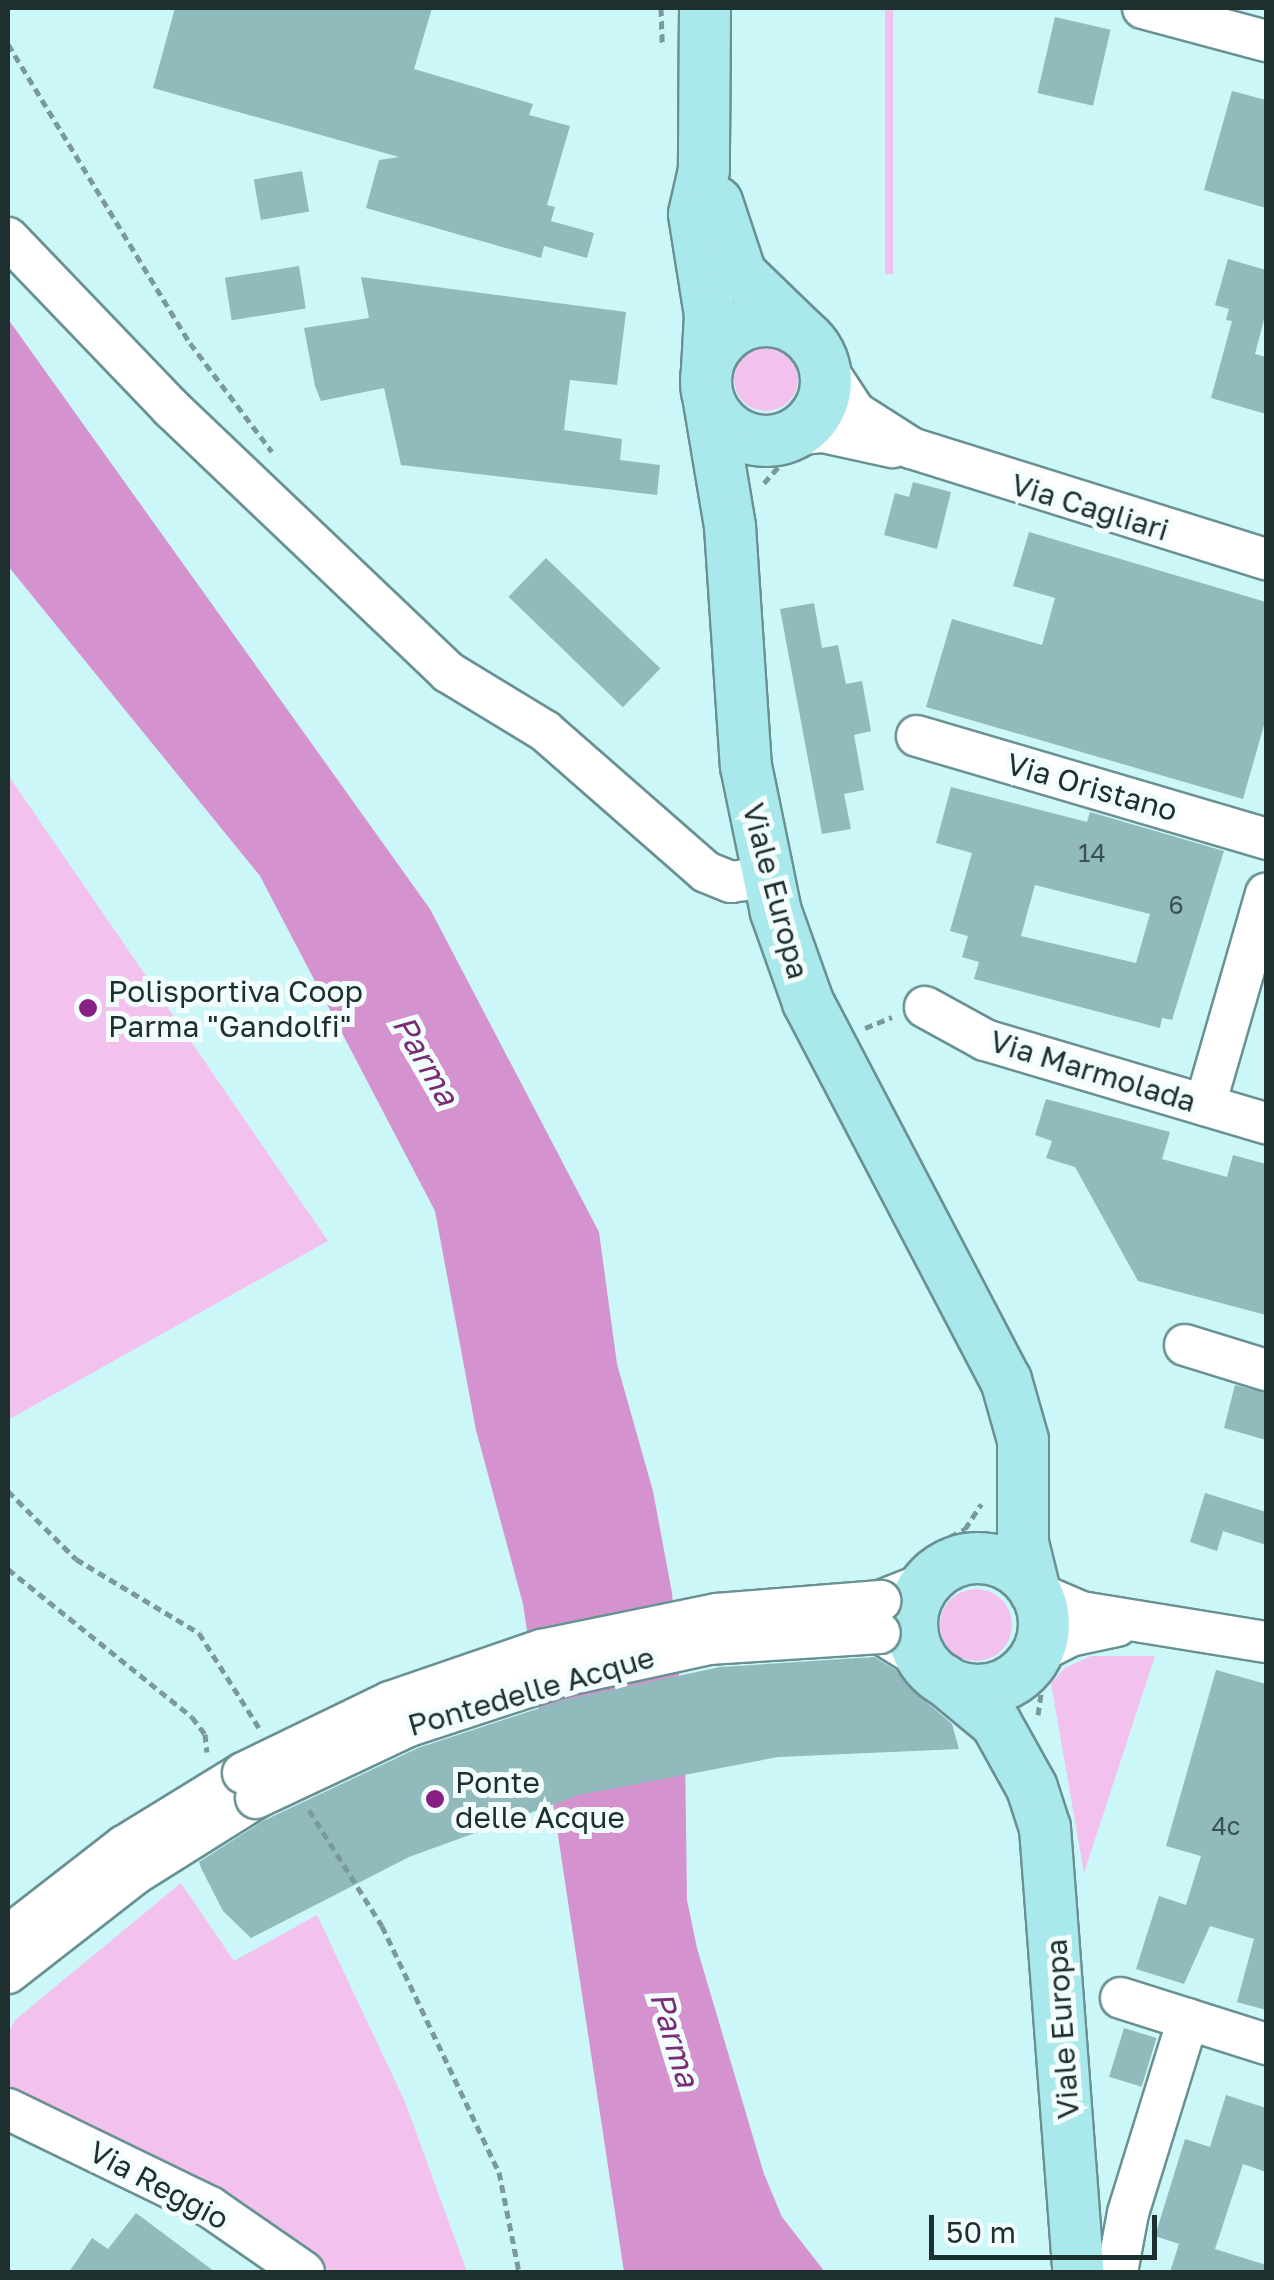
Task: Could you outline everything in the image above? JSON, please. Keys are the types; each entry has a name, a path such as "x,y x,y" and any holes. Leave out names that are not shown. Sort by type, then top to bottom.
{"main road":[{"name":"Viale Europa","path":"706,8 704,170 694,214 710,315 708,385 745,509"},
{"name":"Viale Europa","path":"704,170 740,274 814,350 822,406 788,449 755,462 745,509 743,741 767,877 801,987 977,1333 1006,1380 1019,1422 1023,1543 1035,1592"},
{"path":"788,449 737,434 708,385 722,340 740,327 772,321 814,350"},
{"name":"Viale Europa","path":"940,1573 990,1531 1003,1480 1001,1431 977,1333"},
{"path":"1000,1562 1035,1592 1044,1624 1043,1663 1000,1685 971,1689 906,1643 940,1573 1000,1562"},
{"name":"Viale Europa","path":"906,1643 990,1716 1032,1788"},
{"name":"Viale Europa","path":"1043,1663 1022,1704 1032,1788 1049,1854 1078,2272"}],"street":[{"path":"1143,8 1266,41"},
{"path":"8,238 171,408 448,672 545,731 706,872 731,882 767,877"},
{"name":"Via Cagliari","path":"814,350 855,412 916,450"},
{"name":"Via Cagliari","path":"788,449 823,432 916,450 1266,559"},
{"name":"Via Oristano","path":"917,736 1266,839"},
{"path":"1205,1105 1266,894"},
{"name":"Via Marmolada","path":"916,1009 986,1040 1266,1123"},
{"path":"1185,1345 1266,1370"},
{"path":"1035,1592 1081,1612 1133,1623 1200,1627 1266,1642"},
{"path":"1043,1663 1070,1636 1133,1623"},
{"name":"Pontedelle Acque","path":"249,1786 409,1726 558,1677 709,1644 906,1643"},
{"path":"8,1936 124,1846 249,1786"},
{"path":"8,1973 249,1786"},
{"path":"1121,1998 1266,2044"},
{"path":"1117,2272 1128,2213 1188,2019"},
{"name":"Via Reggio","path":"8,2109 210,2207 304,2272"}],"path":[{"path":"8,44 190,344 284,466"},
{"path":"745,509 788,449"},
{"path":"857,1031 916,1009"},
{"path":"8,1492 76,1559 199,1633 260,1731"},
{"path":"8,1569 198,1722 208,1747 200,1765"},
{"path":"1040,1731 1038,1694 1043,1663"},
{"path":"301,1796 382,1926 499,2172 519,2272"}],"shaded area":[{"path":"885,8 893,8 893,274 885,274"},
{"path":"766,347 789,356 798,379 789,402 766,411 743,402 734,379 743,356"},
{"name":"Polisportiva Coop Parma \"Gandolfi\"","path":"8,775 328,1241 8,1420"},
{"path":"976,1589 1002,1599 1012,1625 1002,1651 976,1661 950,1651 940,1625 950,1599"},
{"path":"1091,1656 1155,1656 1084,1873 1051,1683 1065,1668"},
{"path":"181,1883 234,1961 317,1915 405,2102 467,2272 329,2272 308,2247 229,2194 9,2086 8,2034 15,2020"}],"water":[{"name":"Parma","path":"8,319 430,909 599,1232 617,1364 653,1491 672,1593 685,1748 687,1900 697,1948 764,2174 782,2217 825,2272 624,2272 523,1604 476,1430 435,1211 260,876 8,566"}],"building":[{"path":"175,8 432,8 414,69 533,104 529,115 570,126 547,205 555,207 551,221 594,233 587,258 544,246 541,258 366,208 379,160 399,157 153,88"},
{"path":"1055,17 1111,30 1093,106 1037,93"},
{"path":"1232,91 1266,100 1266,208 1204,190"},
{"path":"302,171 309,211 261,220 254,180"},
{"path":"1228,259 1266,270 1266,312 1255,354 1266,357 1266,414 1211,398 1232,321 1226,320 1229,309 1215,305"},
{"path":"299,266 306,308 232,320 225,278"},
{"path":"361,277 626,312 617,385 570,380 564,430 622,439 620,460 660,465 657,495 401,465 384,388 321,401 315,386 304,328 369,318"},
{"path":"913,482 951,492 937,549 884,535 895,493 909,497"},
{"path":"1029,532 1266,602 1266,718 1243,799 926,707 952,619 1042,645 1055,598 1013,586"},
{"path":"546,558 660,668 623,707 508,597"},
{"path":"814,603 822,648 838,645 846,684 862,681 871,731 854,735 864,790 844,794 851,829 822,834 780,609"},
{"path":"951,787 1087,822 1090,812 1224,851 1172,1020 1162,1018 1160,1028 974,979 979,962 962,957 968,936 950,931 972,853 936,843","holes":["1035,885 1150,914 1136,963 1021,936"]},
{"path":"1046,1099 1170,1132 1162,1159 1227,1177 1233,1155 1266,1164 1266,1315 1138,1281 1075,1167 1046,1158 1052,1141 1035,1135"},
{"path":"1235,1385 1266,1393 1266,1440 1224,1428"},
{"path":"1205,1493 1266,1512 1266,1545 1223,1531 1217,1551 1190,1542"},
{"name":"Ponte delle Acque","path":"874,1657 915,1681 924,1700 952,1724 959,1749 778,1757 579,1795 409,1857 251,1938 223,1911 199,1862 263,1821 418,1748 564,1700 720,1667"},
{"path":"1216,1670 1266,1684 1266,2010 1237,2002 1254,1939 1210,1926 1184,1984 1136,1969 1159,1896 1186,1905 1201,1856 1166,1846"},
{"path":"1124,2028 1157,2038 1142,2087 1109,2077"},
{"path":"1226,2095 1266,2108 1266,2172 1243,2164 1215,2249 1266,2265 1266,2272 1170,2272 1179,2244 1155,2236 1185,2139 1210,2147"},
{"path":"136,2213 215,2272 69,2272 92,2238 108,2249"}],"place":[{"name":"Polisportiva Coop Parma \"Gandolfi\"","path":"88,1008"},
{"name":"Ponte delle Acque","path":"435,1799"}]}
